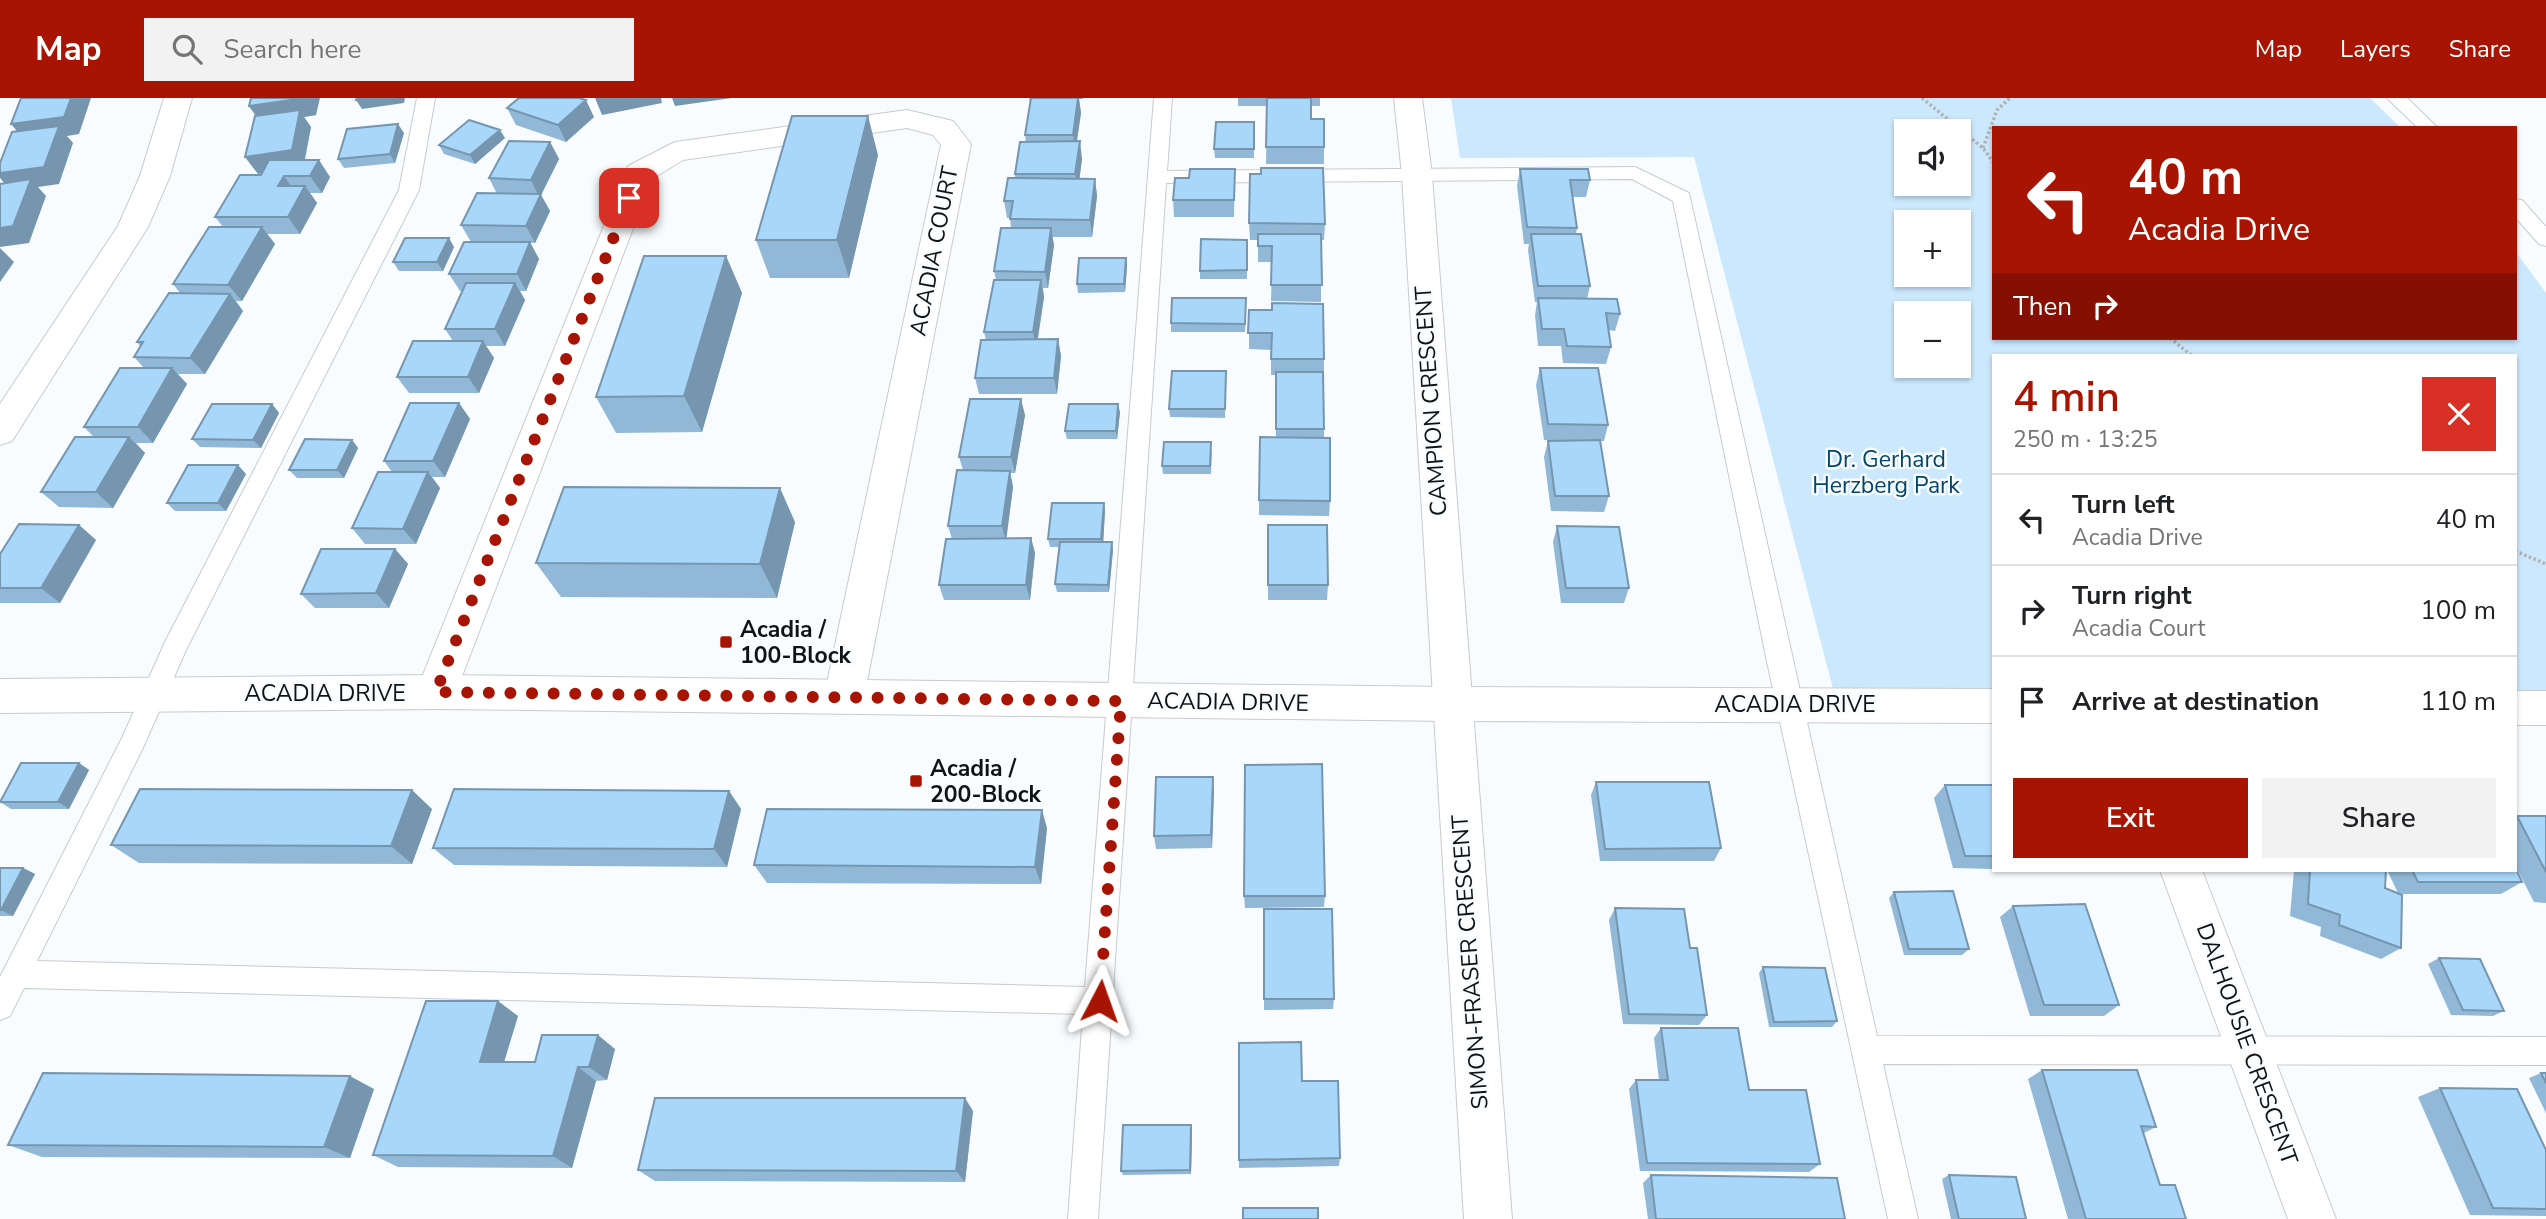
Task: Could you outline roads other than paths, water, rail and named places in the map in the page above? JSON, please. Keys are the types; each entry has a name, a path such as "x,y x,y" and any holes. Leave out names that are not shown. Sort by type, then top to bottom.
{"street":[{"path":"0,432 133,227 155,176 178,98"},
{"name":"CAMPION CRESCENT","path":"1408,98 1417,175 1451,705"},
{"name":"ACADIA COURT","path":"436,692 639,173 676,152 907,119 943,128 956,145 844,697"},
{"name":"ACADIA DRIVE","path":"0,696 436,692 1451,705 1992,706"},
{"name":"SIMON-FRASER CRESCENT","path":"1451,705 1488,1219"},
{"path":"2517,708 2546,708"},
{"name":"DALHOUSIE CRESCENT","path":"2182,872 2312,1219"}],"lane":[{"path":"0,1006 155,695 174,649 409,190 426,98"},
{"path":"1083,1219 1163,98"},
{"path":"2396,98 2427,126"},
{"path":"1159,177 1634,173 1682,198 1789,704 1903,1219"},
{"path":"2517,207 2546,239"},
{"path":"16,974 1100,1001"},
{"path":"1865,1050 2546,1051"}],"place":[{"name":"Acadia / 100-Block","path":"726,642"},
{"name":"Acadia / 200-Block","path":"916,781"}],"park label":[{"name":"Dr. Gerhard Herzberg Park","path":"1886,472"}]}
